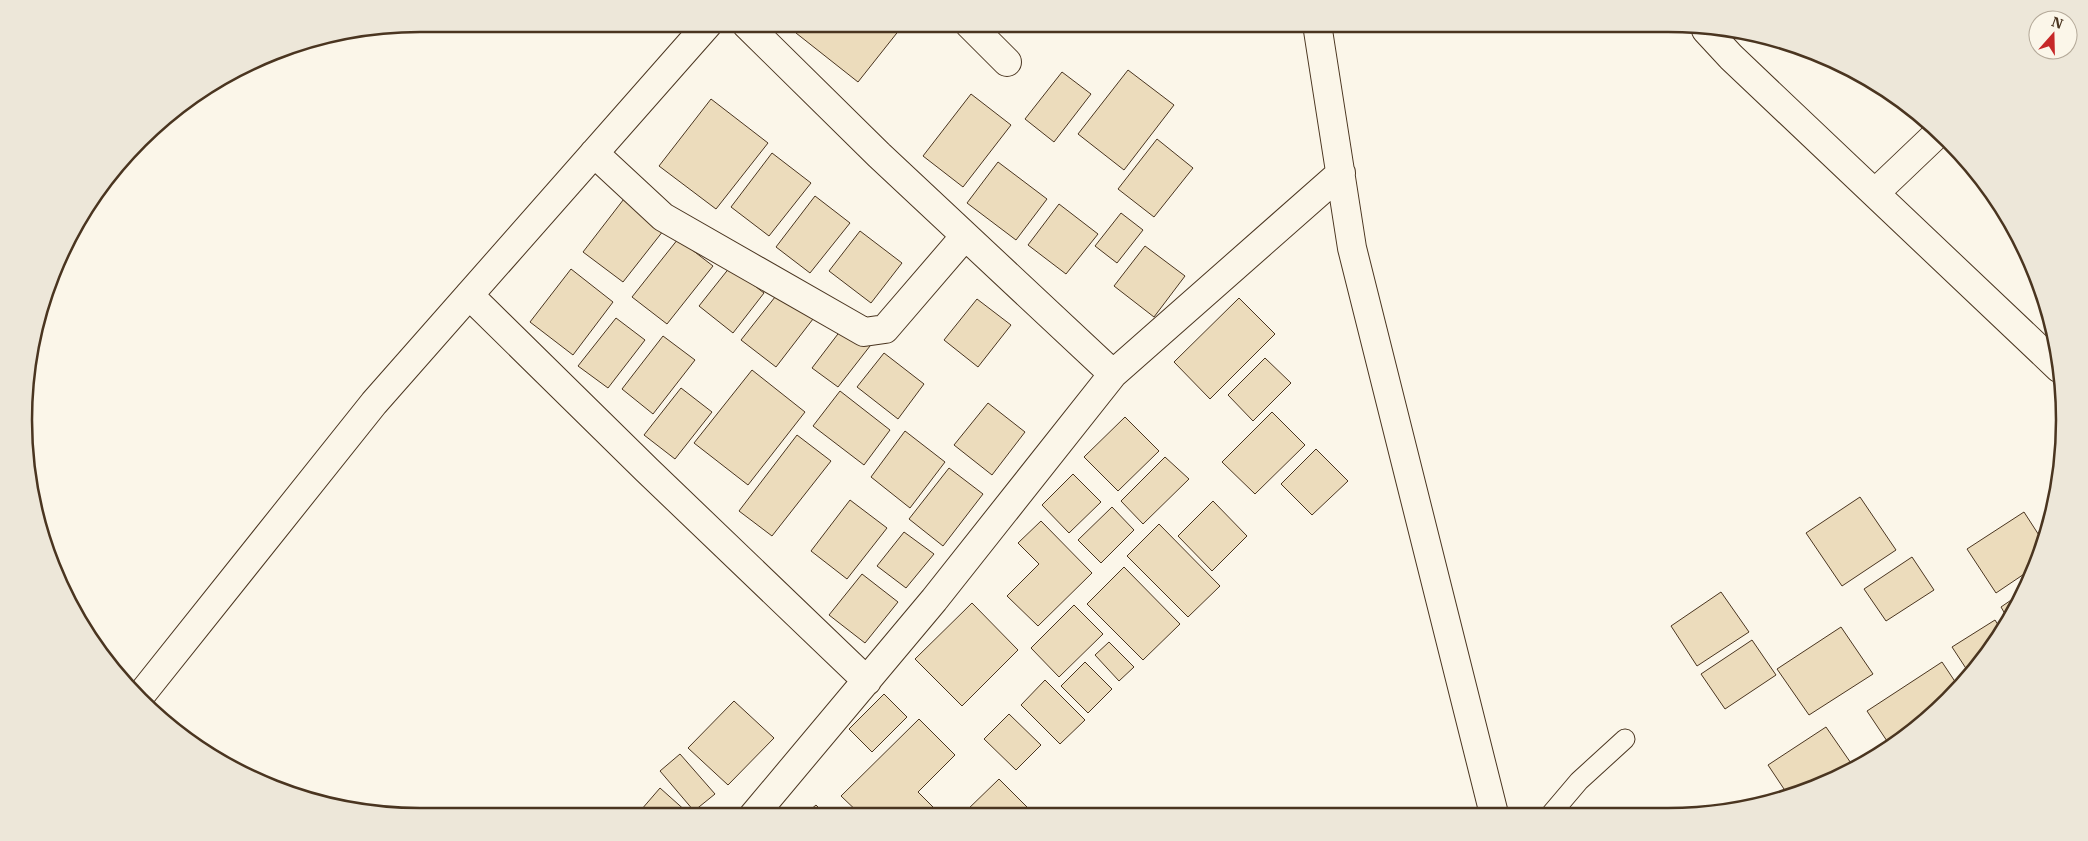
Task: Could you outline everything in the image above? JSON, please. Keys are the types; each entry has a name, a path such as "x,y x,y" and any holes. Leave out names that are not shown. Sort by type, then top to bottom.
{"street":[{"path":"143,692 374,403 701,32"},
{"path":"754,32 879,155 1113,374"},
{"path":"976,32 1007,62"},
{"path":"1318,32 1352,248 1492,808"},
{"path":"1711,35 1731,57 2050,360"},
{"path":"1876,193 1933,138"},
{"path":"594,153 663,217 864,332 885,329 966,236"},
{"path":"760,808 934,600 1113,374 1341,173"},
{"path":"469,294 647,470 867,681"}],"lane":[{"path":"1556,808 1579,781 1625,739"}],"building":[{"path":"797,32 898,32 858,82"},
{"path":"1128,70 1174,105 1124,170 1078,134"},
{"path":"1062,72 1091,94 1054,142 1025,119"},
{"path":"971,94 1011,125 963,187 923,156"},
{"path":"711,99 768,143 716,209 659,166"},
{"path":"1157,139 1193,168 1154,217 1118,189"},
{"path":"772,153 811,183 769,236 731,207"},
{"path":"998,162 1047,199 1016,240 967,203"},
{"path":"627,195 667,226 623,282 583,252"},
{"path":"815,196 850,223 810,273 776,247"},
{"path":"1059,204 1098,234 1066,274 1028,245"},
{"path":"1121,213 1143,230 1117,263 1095,246"},
{"path":"860,231 902,263 871,303 829,271"},
{"path":"678,239 713,266 667,324 632,297"},
{"path":"1145,246 1185,276 1154,317 1114,286"},
{"path":"730,267 764,293 733,333 699,306"},
{"path":"571,269 613,302 573,355 530,322"},
{"path":"779,292 813,319 776,367 741,340"},
{"path":"1239,298 1275,334 1210,399 1174,362"},
{"path":"977,299 1011,325 978,367 944,340"},
{"path":"616,318 645,340 608,388 578,366"},
{"path":"844,326 870,346 838,387 812,368"},
{"path":"663,336 695,360 653,414 622,389"},
{"path":"884,353 924,384 898,419 857,387"},
{"path":"1265,358 1291,383 1253,421 1228,395"},
{"path":"752,370 805,412 748,485 694,443"},
{"path":"681,388 712,412 675,459 644,435"},
{"path":"840,391 890,430 864,465 813,426"},
{"path":"988,403 1025,432 992,475 954,445"},
{"path":"1272,412 1305,445 1255,494 1222,462"},
{"path":"1125,417 1159,451 1118,491 1084,457"},
{"path":"905,431 945,462 910,508 871,477"},
{"path":"797,435 831,461 772,536 739,511"},
{"path":"1316,449 1348,481 1312,515 1281,484"},
{"path":"1165,457 1189,479 1143,524 1121,501"},
{"path":"949,468 983,494 943,546 909,519"},
{"path":"1073,474 1101,502 1069,533 1042,505"},
{"path":"1860,497 1896,550 1842,586 1806,533"},
{"path":"850,500 887,528 847,579 811,551"},
{"path":"1213,501 1247,536 1212,571 1178,536"},
{"path":"1112,507 1134,530 1101,563 1078,540"},
{"path":"2024,512 2038,534 2023,575 1996,593 1967,549"},
{"path":"1041,521 1092,573 1038,626 1007,596 1039,564 1018,543"},
{"path":"1159,524 1220,586 1188,617 1127,556"},
{"path":"904,532 934,554 906,588 877,566"},
{"path":"1912,557 1934,590 1886,621 1864,589"},
{"path":"1124,567 1180,624 1143,660 1087,604"},
{"path":"862,574 898,602 865,643 829,615"},
{"path":"1721,592 1749,632 1697,666 1671,626"},
{"path":"2011,600 2004,613 2001,607"},
{"path":"972,603 1018,650 962,706 915,659"},
{"path":"1074,605 1103,634 1059,677 1031,648"},
{"path":"1995,620 1998,624 1966,668 1952,647"},
{"path":"1841,627 1873,674 1809,715 1777,669"},
{"path":"1752,640 1776,675 1725,709 1701,674"},
{"path":"1109,642 1134,667 1119,681 1095,655"},
{"path":"1085,662 1112,689 1088,713 1061,686"},
{"path":"1942,662 1955,681 1923,712 1887,740 1867,711"},
{"path":"1045,680 1085,720 1060,744 1021,705"},
{"path":"884,694 907,717 872,752 849,729"},
{"path":"734,701 774,738 728,785 688,748"},
{"path":"1009,714 1041,745 1016,770 984,739"},
{"path":"919,719 955,755 918,792 934,808 854,808 841,796"},
{"path":"1826,727 1851,762 1816,779 1785,790 1768,765"},
{"path":"680,754 715,794 698,808 691,808 660,771"},
{"path":"999,779 1028,808 969,808"},
{"path":"660,788 682,808 643,808"}]}
